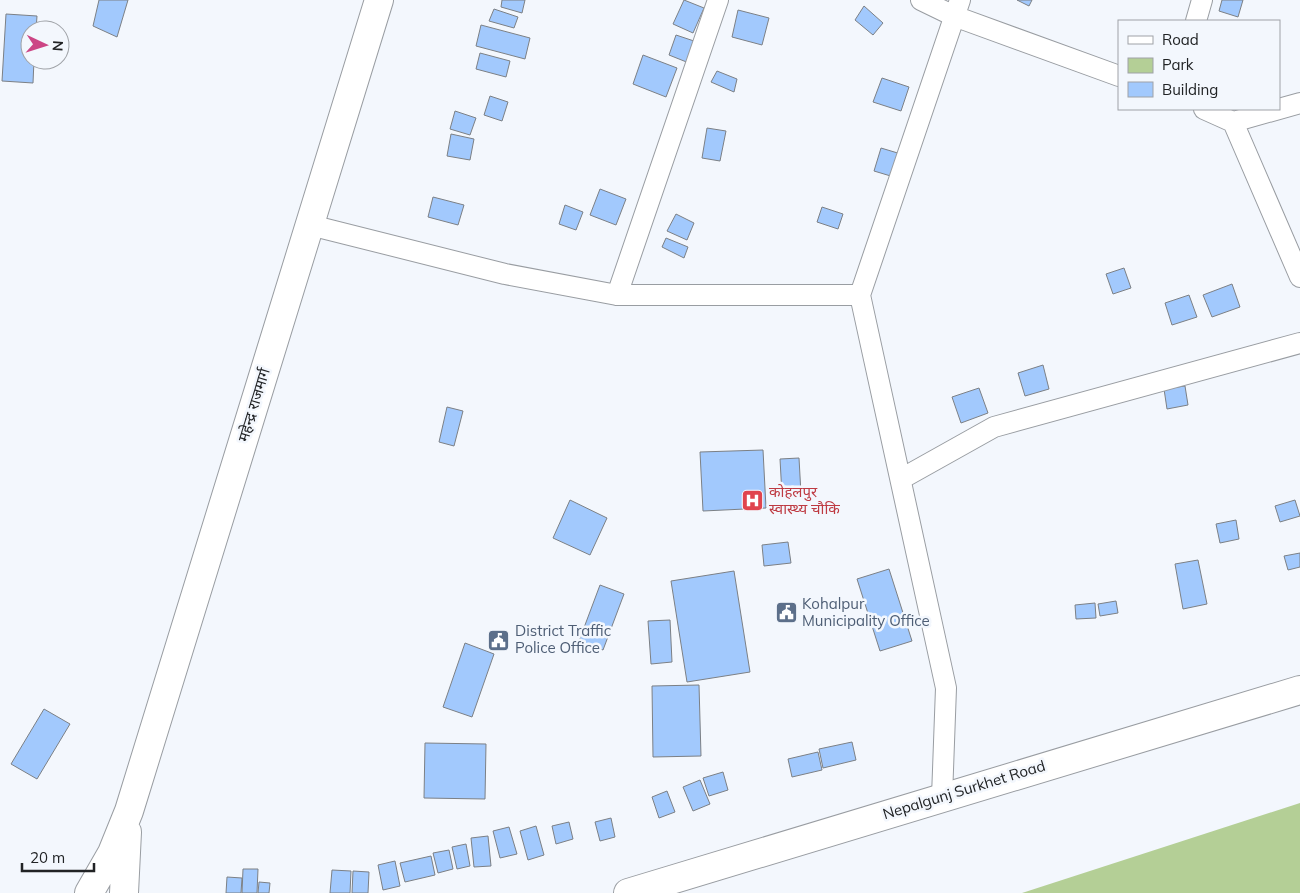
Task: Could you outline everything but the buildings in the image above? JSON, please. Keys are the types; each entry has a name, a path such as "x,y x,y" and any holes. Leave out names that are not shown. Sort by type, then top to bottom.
{"main road":[{"name":"महेन्द्र राजमार्ग","path":"129,811 379,0"},
{"name":"Nepalgunj Surkhet Road","path":"628,893 1300,690"},
{"path":"89,893 112,853 129,811"},
{"path":"124,893 129,811"}],"street":[{"path":"617,295 718,0"},
{"path":"921,0 957,8 1118,76"},
{"path":"1196,20 1202,0"},
{"path":"942,797 946,688 860,295 957,8"},
{"path":"1280,109 1300,103"},
{"path":"1206,110 1233,122 1275,110"},
{"path":"1233,122 1300,277"},
{"path":"310,225 505,274 617,295 860,295"},
{"path":"900,479 994,428 1300,343"}],"green space":[{"path":"1300,803 1300,893 1022,893"}],"place":[{"name":"कोहलपुर स्वास्थ्य चौकि","path":"753,501"},
{"name":"Kohalpur Municipality Office","path":"786,613"},
{"name":"District Traffic Police Office","path":"499,640"}]}
